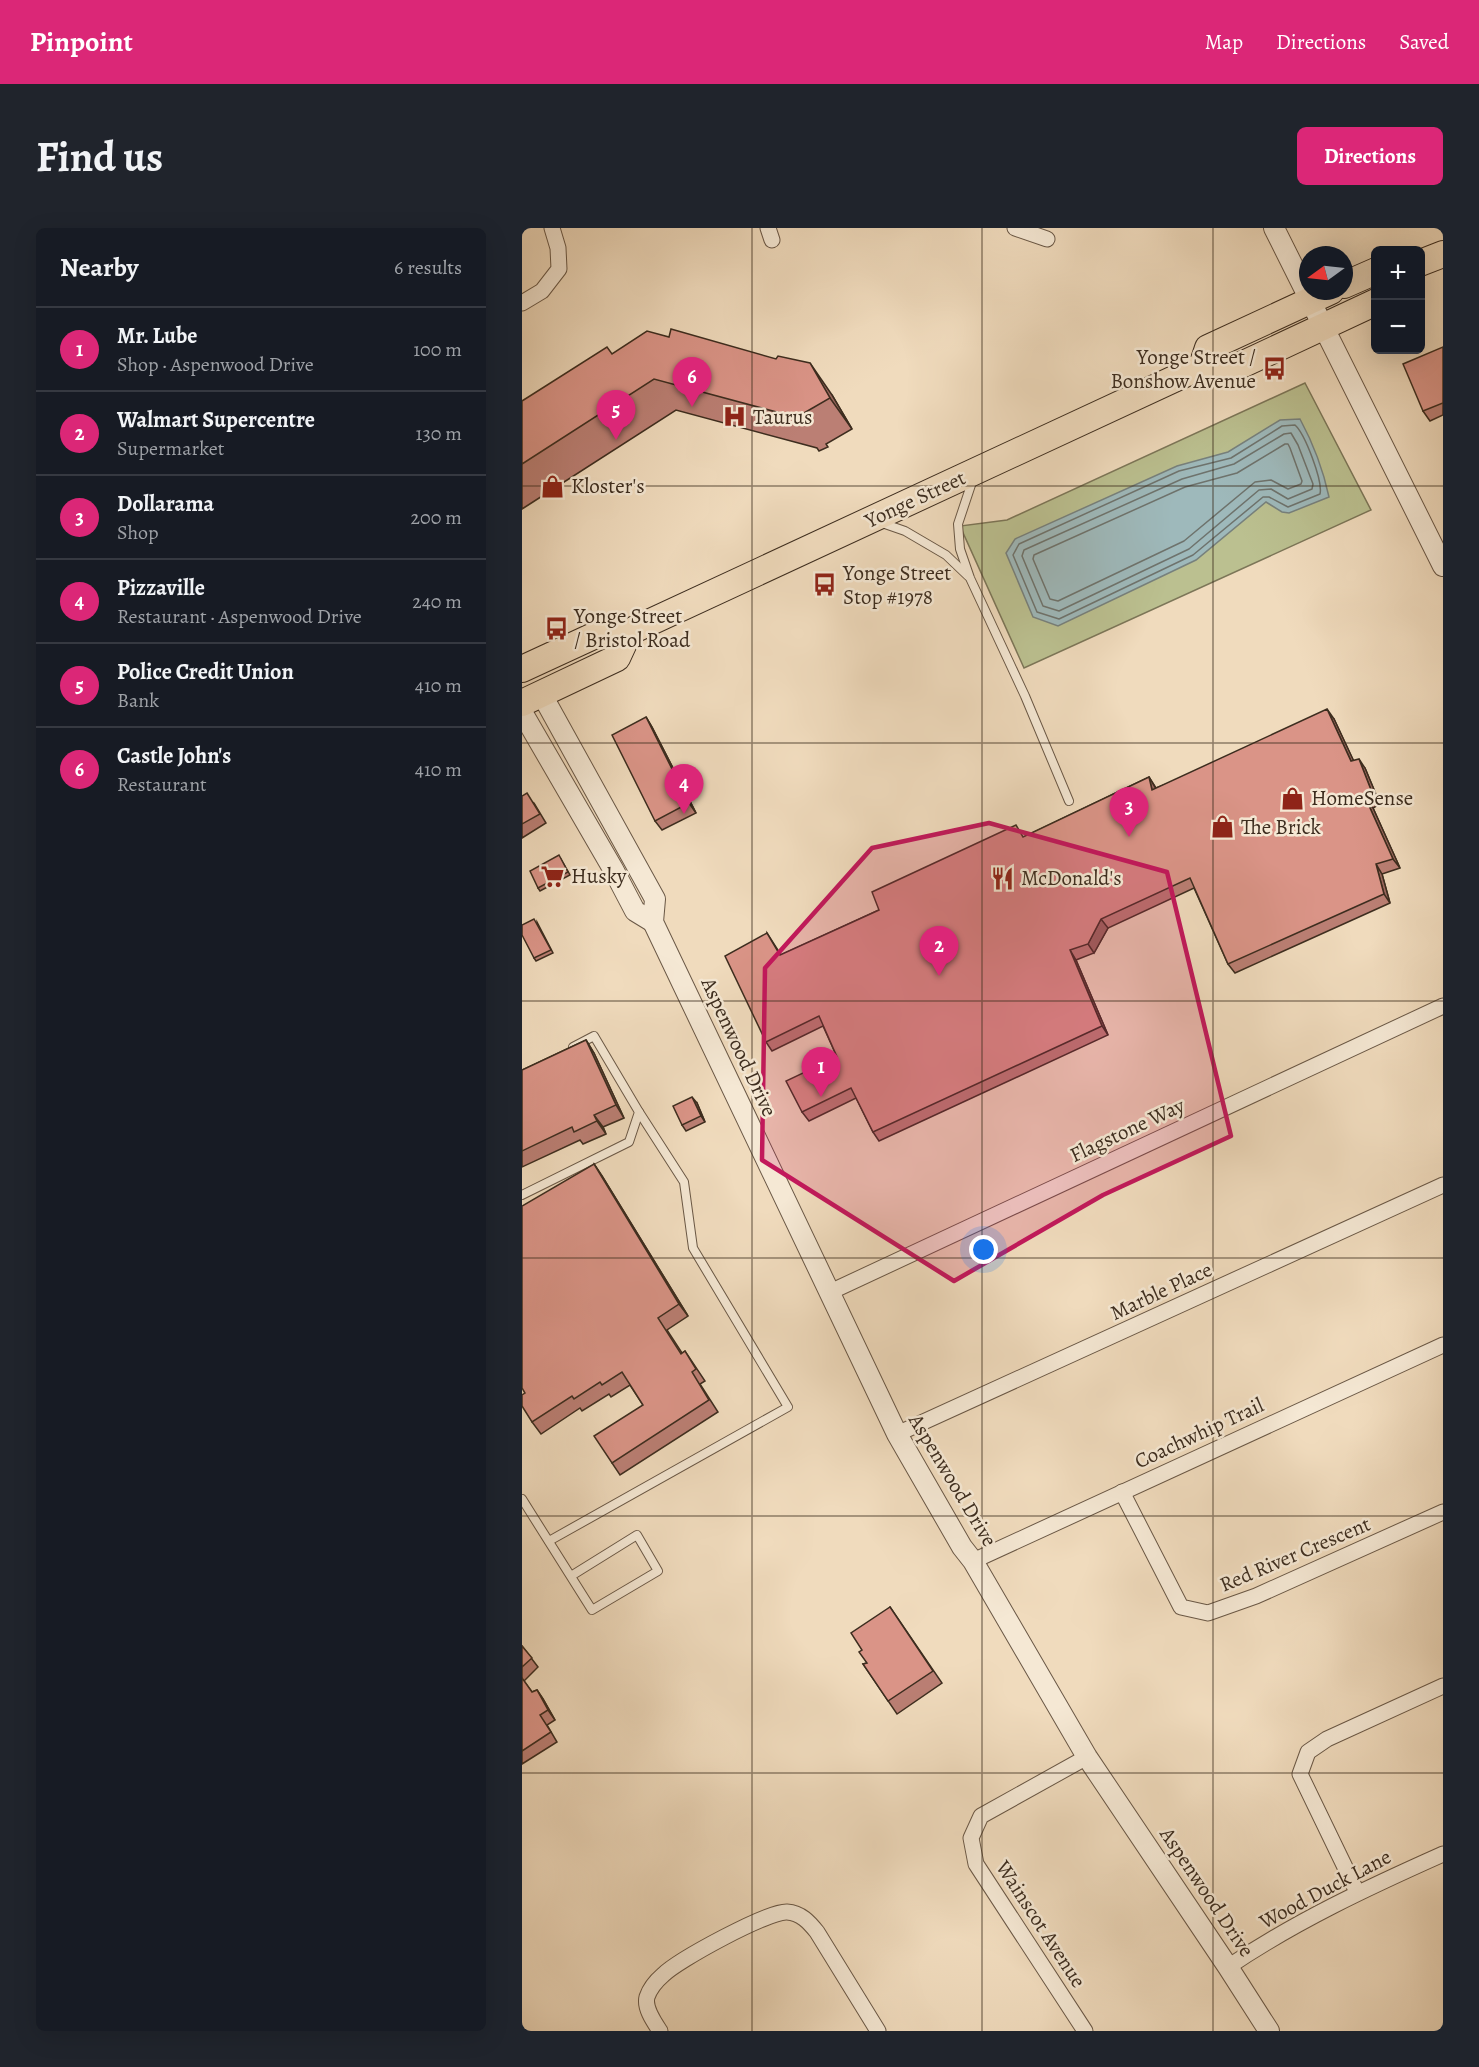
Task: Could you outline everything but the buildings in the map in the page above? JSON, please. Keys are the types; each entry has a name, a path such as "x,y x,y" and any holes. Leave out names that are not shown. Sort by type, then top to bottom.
{"main road":[{"path":"1353,281 1371,273"},
{"name":"Yonge Street","path":"524,664 600,633 629,632 1202,366 1209,348 1311,300"},
{"path":"1202,366 1222,374 1371,304"},
{"path":"532,698 617,658 629,632"}],"street":[{"path":"522,303 542,291 559,269 558,248 552,228"},
{"path":"1016,228 1047,239"},
{"path":"1274,228 1299,265"},
{"path":"1320,300 1323,327 1443,566"},
{"path":"524,664 532,698"},
{"name":"Aspenwood Drive","path":"532,698 655,899 653,922 897,1434 1087,1757 1269,2031"},
{"name":"Aspenwood Drive","path":"522,712 635,911 653,922"},
{"name":"Flagstone Way","path":"828,1293 1443,1006"},
{"name":"Marble Place","path":"897,1434 1443,1185"},
{"name":"Coachwhip Trail","path":"973,1561 1443,1345"},
{"name":"Red River Crescent","path":"1122,1492 1181,1607 1208,1613 1256,1596 1443,1512"},
{"path":"1357,1892 1300,1774 1308,1752 1327,1739 1443,1686"},
{"name":"Wainscot Avenue","path":"1085,2031 976,1864 971,1838 981,1816 1087,1757"},
{"name":"Wood Duck Lane","path":"1228,1967 1250,1952 1357,1892 1443,1854"},
{"path":"660,2031 647,2009 646,2000 652,1985 664,1973 763,1919 789,1912 806,1918 817,1932 878,2031"}],"lane":[{"path":"975,471 958,524 960,549 970,578 1025,696 1069,801"},
{"path":"872,519 905,531 946,555 970,578"},
{"path":"549,1541 788,1407 693,1248 684,1182 594,1036 563,1052"},
{"path":"522,1195 629,1142 639,1112"},
{"path":"522,1498 592,1610 658,1571 637,1535 571,1576"}],"highlighted area":[{"path":"989,823 1167,872 1231,1136 1103,1195 954,1281 762,1160 765,968 872,848"}],"green space":[{"path":"1305,383 1371,510 1024,668 960,526 1007,520"}],"water":[{"path":"1300,419 1317,456 1329,497 1289,513 1282,512 1266,502 1196,560 1058,626 1033,617 1006,553 1015,539 1177,466 1228,452 1280,420"}],"place":[{"name":"Yonge Street / Bonshow Avenue","path":"1274,369"},
{"name":"Castle John's","path":"692,407"},
{"name":"Taurus","path":"735,417"},
{"name":"Police Credit Union","path":"616,440"},
{"name":"Kloster's","path":"553,486"},
{"name":"Yonge Street Stop #1978","path":"825,585"},
{"name":"Yonge Street / Bristol Road","path":"556,628"},
{"name":"HomeSense","path":"1293,798"},
{"name":"Pizzaville","path":"684,814"},
{"name":"The Brick","path":"1223,827"},
{"name":"Dollarama","path":"1129,837"},
{"name":"Husky","path":"553,876"},
{"name":"McDonald's","path":"1003,878"},
{"name":"Walmart Supercentre","path":"939,976"},
{"name":"Mr. Lube","path":"821,1097"}]}
